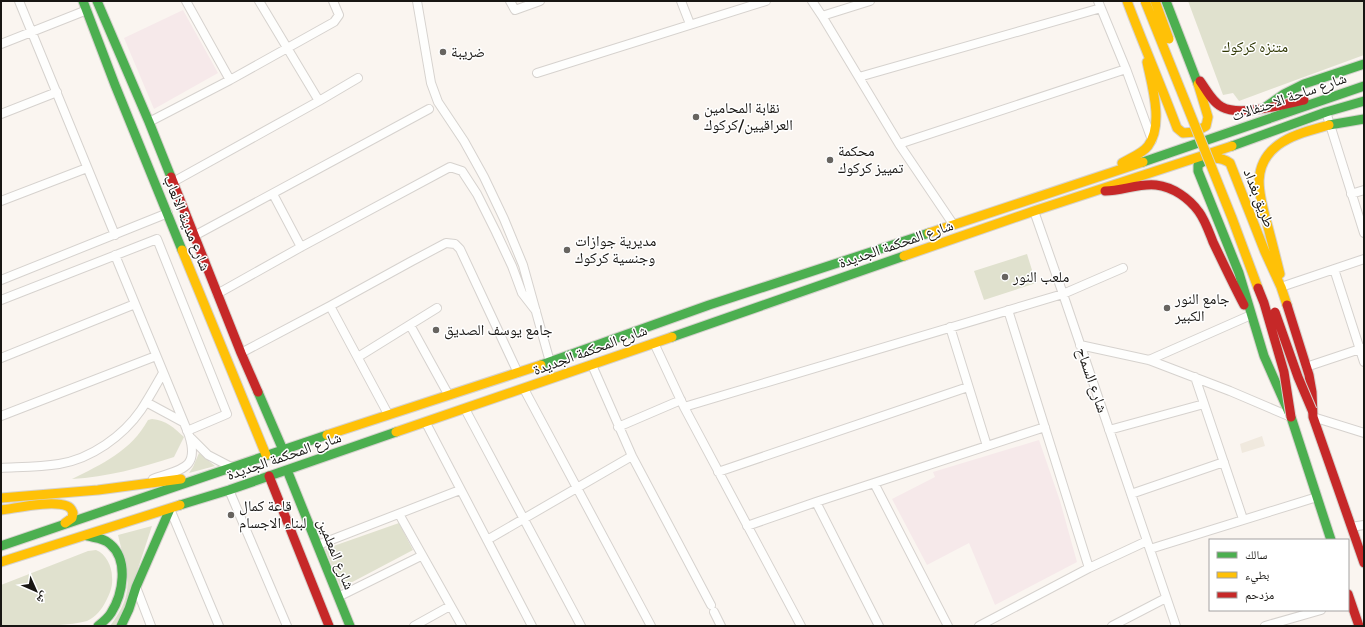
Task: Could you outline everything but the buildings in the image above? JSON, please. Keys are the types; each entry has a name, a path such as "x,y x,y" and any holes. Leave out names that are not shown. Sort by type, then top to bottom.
{"main road":[{"name":"شارع مدينة الالعاب","path":"97,1 149,122 241,353 283,450"},
{"path":"1127,1 1144,47 1158,76 1177,128 1182,133 1189,134 1206,126 1208,120 1195,73 1166,1"},
{"path":"1145,1 1232,218 1264,303 1286,378 1291,417"},
{"path":"1155,1 1239,215 1296,371 1313,413"},
{"path":"1172,14 1174,1"},
{"name":"شارع مدينة الالعاب","path":"85,5 115,85 266,455"},
{"path":"1095,178 1144,150 1152,140 1155,131 1156,116 1144,47"},
{"path":"1264,108 1284,94 1304,84 1364,64"},
{"path":"1195,73 1212,98 1228,110 1264,108 1347,93"},
{"path":"115,85 130,78"},
{"name":"شارع ساحة الاحتفالات","path":"1181,149 1364,86"},
{"name":"شارع ساحة الاحتفالات","path":"1187,160 1229,147 1326,112 1364,101"},
{"path":"1281,287 1277,259 1259,192 1258,181 1264,162 1278,144 1299,133 1329,125 1364,119"},
{"name":"شارع المحكمة الجديدة","path":"1,546 388,414 518,373 709,305 1181,149"},
{"name":"طريق بغداد","path":"1331,539 1291,417 1264,356 1239,273 1198,172 1198,165 1200,162 1224,158 1230,163 1264,252 1281,287 1306,367 1312,392 1313,413 1364,563"},
{"name":"شارع المحكمة الجديدة","path":"1,562 229,490 426,423 1034,211 1187,160"},
{"path":"1098,190 1123,191 1146,185 1157,185 1176,191 1185,196 1200,212 1232,283 1251,315"},
{"name":"شارع المعلمين","path":"287,470 350,626"},
{"path":"1,498 98,490 206,476"},
{"path":"269,476 329,626"},
{"path":"1,510 62,505 70,508 73,513 72,518 65,523"},
{"path":"122,626 136,587 170,509"},
{"path":"86,536 110,543 118,552 121,567 121,585 117,601 110,615 98,626"},
{"path":"1349,599 1359,626"}],"street":[{"path":"19,1 115,235"},
{"path":"186,1 230,80"},
{"path":"259,1 319,101"},
{"path":"149,122 230,80 334,22 339,15 333,1"},
{"path":"418,1 431,82 438,102 464,142 484,177 504,219 523,265 550,362"},
{"path":"510,1 515,10 540,1"},
{"path":"681,1 690,24"},
{"path":"537,73 766,1"},
{"path":"812,1 899,144 953,224"},
{"path":"822,16 870,1"},
{"path":"859,77 1099,4 1152,140"},
{"path":"1,44 32,32 85,5"},
{"path":"899,144 1126,70"},
{"path":"173,182 358,78"},
{"path":"1,114 57,92"},
{"path":"194,236 429,109"},
{"path":"1326,112 1364,233"},
{"path":"217,294 450,167 462,171 477,194 512,266 522,293 536,311"},
{"path":"1,201 87,168"},
{"path":"1351,194 1364,190"},
{"path":"273,194 301,247"},
{"name":"شارع السماح","path":"1034,211 1176,626"},
{"path":"1,280 168,213"},
{"path":"1,300 157,239 227,414 188,433"},
{"path":"241,353 439,247 446,244 455,244 460,249 518,373"},
{"path":"115,255 188,433 193,452 189,463 181,468 142,484"},
{"path":"1281,287 1364,259"},
{"path":"618,427 682,403 1063,294 1123,268"},
{"path":"1334,269 1362,348 1364,362"},
{"path":"1,358 135,304"},
{"path":"330,306 388,414"},
{"path":"358,357 437,308"},
{"path":"1008,310 1089,568"},
{"path":"1149,360 1251,315"},
{"path":"410,325 448,394"},
{"path":"950,327 987,446"},
{"path":"654,343 682,403 801,626"},
{"path":"1080,345 1149,360 1291,417"},
{"path":"1306,367 1362,348"},
{"path":"1,416 156,356"},
{"path":"592,365 632,456 721,626"},
{"path":"1,468 60,464 81,458 104,446 116,437 134,419 163,373"},
{"path":"1195,378 1243,519"},
{"path":"718,472 968,387"},
{"path":"524,389 651,626"},
{"path":"146,402 183,422"},
{"path":"1109,430 1204,404"},
{"path":"466,409 581,626"},
{"path":"1313,413 1364,433"},
{"path":"426,423 532,626"},
{"path":"747,526 1045,427"},
{"path":"188,433 208,455 231,467"},
{"path":"487,540 632,456"},
{"path":"1131,494 1224,462"},
{"path":"874,483 948,626"},
{"path":"229,490 287,626"},
{"path":"318,545 460,490"},
{"path":"979,626 1089,568 1148,545 1317,497"},
{"path":"816,502 879,626"},
{"path":"170,509 219,626"},
{"path":"399,514 421,556 462,626"},
{"path":"1351,527 1364,525"},
{"path":"338,597 421,556"},
{"path":"136,587 151,626"},
{"path":"1112,626 1166,598"},
{"path":"414,626 450,606"},
{"path":"1265,626 1318,611"}],"shaded area":[{"path":"183,10 218,73 154,109 124,38"},
{"path":"1262,436 1265,446 1242,453 1240,444"},
{"path":"1039,440 1060,501 1077,562 995,605 969,543 927,565 892,499 935,477 933,472"}],"green space":[{"name":"متنزه كركوك","path":"1188,1 1364,1 1364,55 1239,101 1233,93 1223,95"},
{"name":"ملعب النور","path":"1027,254 1036,283 984,300 974,271"},
{"path":"152,419 166,423 184,437 174,457 123,471 72,479 115,456 133,440 148,420"},
{"path":"199,453 215,466 189,473 193,467"},
{"path":"399,523 413,550 341,588 325,549"},
{"path":"152,526 126,605 117,626 110,626 124,602 128,582 118,535"},
{"path":"96,550 103,554 108,561 112,573 112,583 106,601 96,615 87,621 78,623 45,626 1,626 1,585 88,551"}],"traffic: fast":[{"path":"83,1 115,85 182,250"},
{"path":"97,1 171,177"},
{"path":"1166,1 1198,84"},
{"path":"1264,108 1284,94 1304,84 1364,64"},
{"path":"1143,162 1364,86"},
{"path":"1232,146 1326,112 1364,101"},
{"path":"1329,125 1364,119"},
{"path":"1207,159 1198,165 1198,171 1239,273 1264,356 1291,417 1331,539"},
{"path":"541,365 709,305 929,233"},
{"path":"672,337 904,256"},
{"path":"258,392 283,450"},
{"path":"180,505 229,490 396,432"},
{"path":"1,546 327,435"},
{"path":"287,470 350,626"},
{"path":"121,626 129,609 136,587 170,509"},
{"path":"87,536 102,539 108,542 116,551 122,568 119,596 111,613 98,626"}],"traffic: slow":[{"path":"1127,1 1177,128 1183,133 1195,132 1206,126 1208,117 1198,84"},
{"path":"1145,1 1232,218 1258,288"},
{"path":"1155,1 1169,39"},
{"path":"1122,163 1145,149 1153,137 1156,117 1154,94 1147,62"},
{"path":"1280,274 1260,194 1259,183 1263,163 1269,154 1284,141 1329,125"},
{"path":"904,256 1034,211 1232,146"},
{"path":"1207,159 1219,158 1230,163 1287,305"},
{"path":"929,233 1143,162"},
{"path":"182,250 266,455"},
{"path":"396,432 672,337"},
{"path":"327,435 541,365"},
{"path":"1,498 98,490 181,479"},
{"path":"1,510 44,504 61,504 69,507 73,513 72,518 65,523"},
{"path":"1,562 180,505"}],"traffic: jam":[{"path":"1200,81 1218,105 1230,110 1240,111 1263,109 1304,100"},
{"path":"171,177 258,392"},
{"path":"1105,191 1143,185 1156,185 1168,188 1180,194 1190,202 1199,212 1207,226 1213,242 1244,305"},
{"path":"1258,288 1264,303 1284,372 1291,417"},
{"path":"1287,305 1309,375 1312,392 1313,417 1364,563"},
{"path":"1275,312 1298,377 1312,410"},
{"path":"269,476 329,626"},
{"path":"1349,597 1359,626"}],"place":[{"name":"ضريبة","path":"443,52"},
{"name":"نقابة المحامين العراقيين/كركوك","path":"696,117"},
{"name":"محكمة تمييز كركوك","path":"830,160"},
{"name":"مديرية جوازات وجنسية كركوك","path":"567,250"},
{"name":"ملعب النور","path":"1005,277"},
{"name":"جامع النور الكبير","path":"1167,308"},
{"name":"جامع يوسف الصديق","path":"436,330"},
{"name":"قاعة كمال لبناء الاجسام","path":"231,515"}]}
